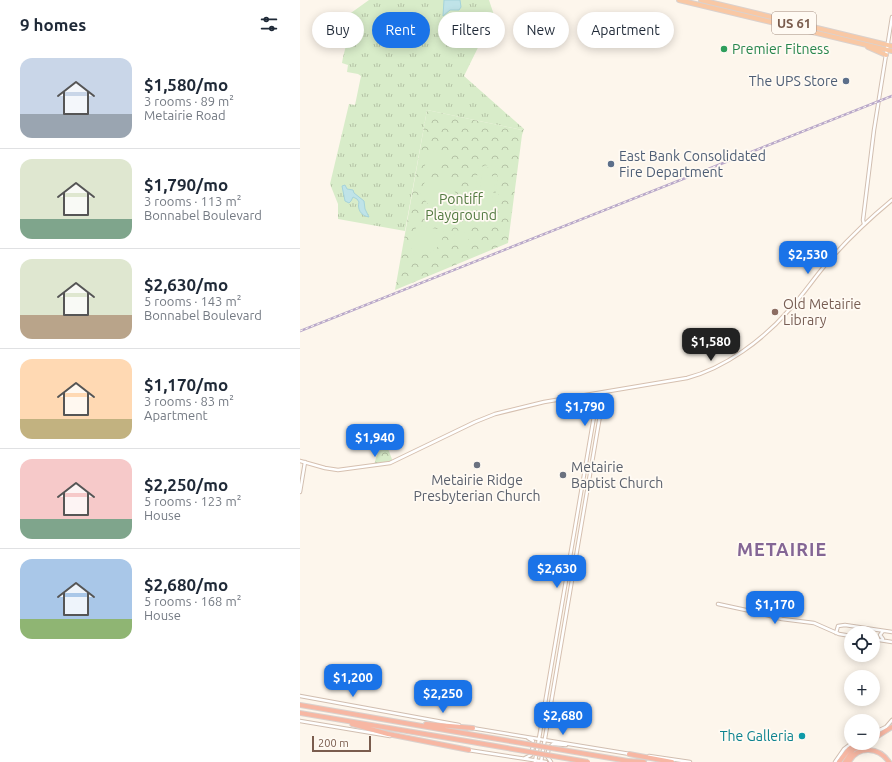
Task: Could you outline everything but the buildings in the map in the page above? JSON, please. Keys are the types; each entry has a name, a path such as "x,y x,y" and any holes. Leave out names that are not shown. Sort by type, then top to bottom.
{"highway":[{"name":"US 61","path":"679,0 842,34 890,49"},
{"name":"US 61","path":"700,0 827,35 890,49"},
{"path":"827,35 828,33 842,34"},
{"path":"865,44 886,55"},
{"path":"300,705 632,762 644,762"},
{"path":"300,713 588,762"},
{"path":"344,721 368,729 469,750"},
{"path":"395,721 473,728"},
{"path":"880,735 892,727"},
{"path":"838,762 848,750"},
{"path":"845,762 853,750"},
{"path":"849,762 854,755 865,750 877,751 889,762"},
{"path":"629,754 672,762"}],"main road":[{"path":"864,224 863,220 866,186 886,55 890,49 892,17"},
{"path":"300,461 338,470 390,463 496,414 533,404 697,376 709,371 755,342 788,312 827,263 857,230 892,200"},
{"path":"541,762 604,392"},
{"path":"535,761 598,393"},
{"path":"300,492 305,462"},
{"path":"718,604 775,618 814,623 836,633 844,635"},
{"path":"836,633 838,626 845,625 892,632"},
{"path":"883,631 880,634 880,638 891,642"},
{"path":"880,640 891,642"},
{"path":"300,696 578,746 690,762"},
{"path":"880,730 886,727 892,720"},
{"path":"300,721 546,762"},
{"path":"523,758 531,755 533,746 533,741 526,737"},
{"path":"551,762 548,756 549,748 553,744 578,746"},
{"path":"835,762 844,749"}],"green space":[{"path":"369,0 489,0 493,12 438,12 438,48 478,48 464,76 524,129 522,130 427,110 405,231 338,219 338,204 330,184 349,104 355,105 361,76 347,72 348,65 342,63 346,48 364,48 364,12 352,12"},
{"name":"Pontiff Playground","path":"427,110 522,130 524,129 508,243 395,290"},
{"path":"429,150 449,155 445,163 436,169 424,169"},
{"path":"480,157 483,158 481,167 490,165 499,170 501,184 496,209 493,215 483,218 477,215 472,209","holes":["488,168 495,171 498,178 493,209 489,213 482,215 477,213 475,198 480,176 483,170"]},
{"path":"482,174 496,177 491,209 477,206"},
{"path":"432,179 445,181 448,183 453,188 457,196 435,211 433,211 419,192 425,182"},
{"path":"419,226 444,230 443,237 441,243 433,251 423,255 410,254 416,227"},
{"path":"455,230 469,233 467,247 454,245"},
{"path":"387,446 393,462 374,466 379,452"}],"water":[{"path":"444,0 460,0 461,7 459,10 443,12"},
{"path":"345,185 347,189 353,190 354,193 364,201 365,209 369,217 360,212 359,202 357,199 353,197 349,203 345,201 342,186"}],"railway":[{"path":"300,331 892,96"}],"place":[{"name":"Premier Fitness","path":"724,49"},
{"name":"The UPS Store","path":"846,81"},
{"name":"East Bank Consolidated Fire Department","path":"611,164"},
{"name":"Old Metairie Library","path":"775,312"},
{"name":"Metairie Ridge Presbyterian Church","path":"477,465"},
{"name":"Metairie Baptist Church","path":"563,475"},
{"name":"The Galleria","path":"802,736"}],"district":[{"name":"METAIRIE","path":"782,550"}]}
